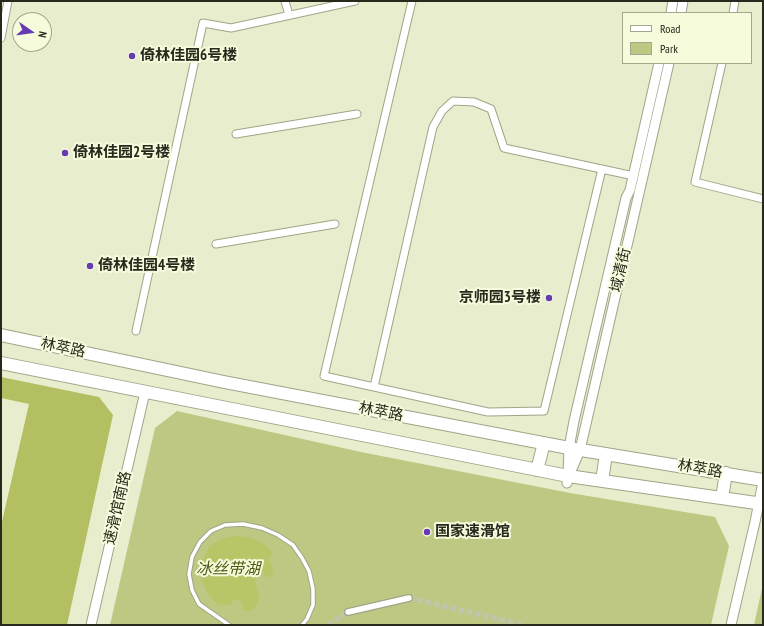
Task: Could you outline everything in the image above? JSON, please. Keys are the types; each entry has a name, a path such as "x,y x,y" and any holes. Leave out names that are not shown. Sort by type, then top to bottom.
{"main road":[{"name":"林萃路","path":"1,335 224,382 574,449 726,473 763,481"},
{"name":"林萃路","path":"1,363 537,470 568,480 602,481 761,504"},
{"path":"537,470 544,443"},
{"path":"602,481 606,454"},
{"path":"722,498 726,473"}],"street":[{"path":"1,38 8,1"},
{"path":"285,1 289,15"},
{"path":"136,331 203,23 231,28 355,1"},
{"path":"412,1 324,376 488,412 544,411 602,169"},
{"path":"671,12 673,1"},
{"path":"681,12 683,1"},
{"path":"733,12 735,1"},
{"name":"域清街","path":"574,449 576,414 626,198 634,176 659,64"},
{"name":"域清街","path":"568,480 574,449 669,64"},
{"path":"722,64 695,182 763,199"},
{"path":"374,387 433,127 442,111 453,101 474,102 491,109 504,148 634,176"},
{"path":"236,134 357,114"},
{"path":"216,244 335,224"},
{"name":"速滑馆南路","path":"91,625 145,392"},
{"path":"731,625 761,504 763,481"},
{"path":"348,612 409,598"}],"lane":[{"path":"229,625 199,604 192,590 189,574 192,557 200,542 211,531 226,525 243,524 262,528 278,535 293,545 302,558 309,571 313,589 313,604 307,619 302,625"}],"green space":[{"name":"国家速滑馆","path":"177,411 361,452 570,493 715,517 729,546 711,625 110,625 155,428"},
{"path":"763,584 763,625 754,625"}],"shaded area":[{"path":"1,377 99,397 113,415 67,625 1,625 1,526 29,404 1,398"}],"water":[{"name":"冰丝带湖","path":"233,536 249,537 264,544 274,554 269,558 273,571 272,576 265,576 264,572 261,570 257,570 255,572 254,576 259,596 258,602 250,611 243,609 241,601 237,599 233,600 230,605 220,603 219,607 208,594 202,582 201,564 209,546 221,539"}],"tunnel":[{"path":"409,598 524,625"},
{"path":"328,625 348,612"}],"place":[{"name":"倚林佳园6号楼","path":"132,56"},
{"name":"倚林佳园2号楼","path":"65,153"},
{"name":"倚林佳园4号楼","path":"90,266"},
{"name":"京师园3号楼","path":"549,298"},
{"name":"国家速滑馆","path":"427,532"}]}
